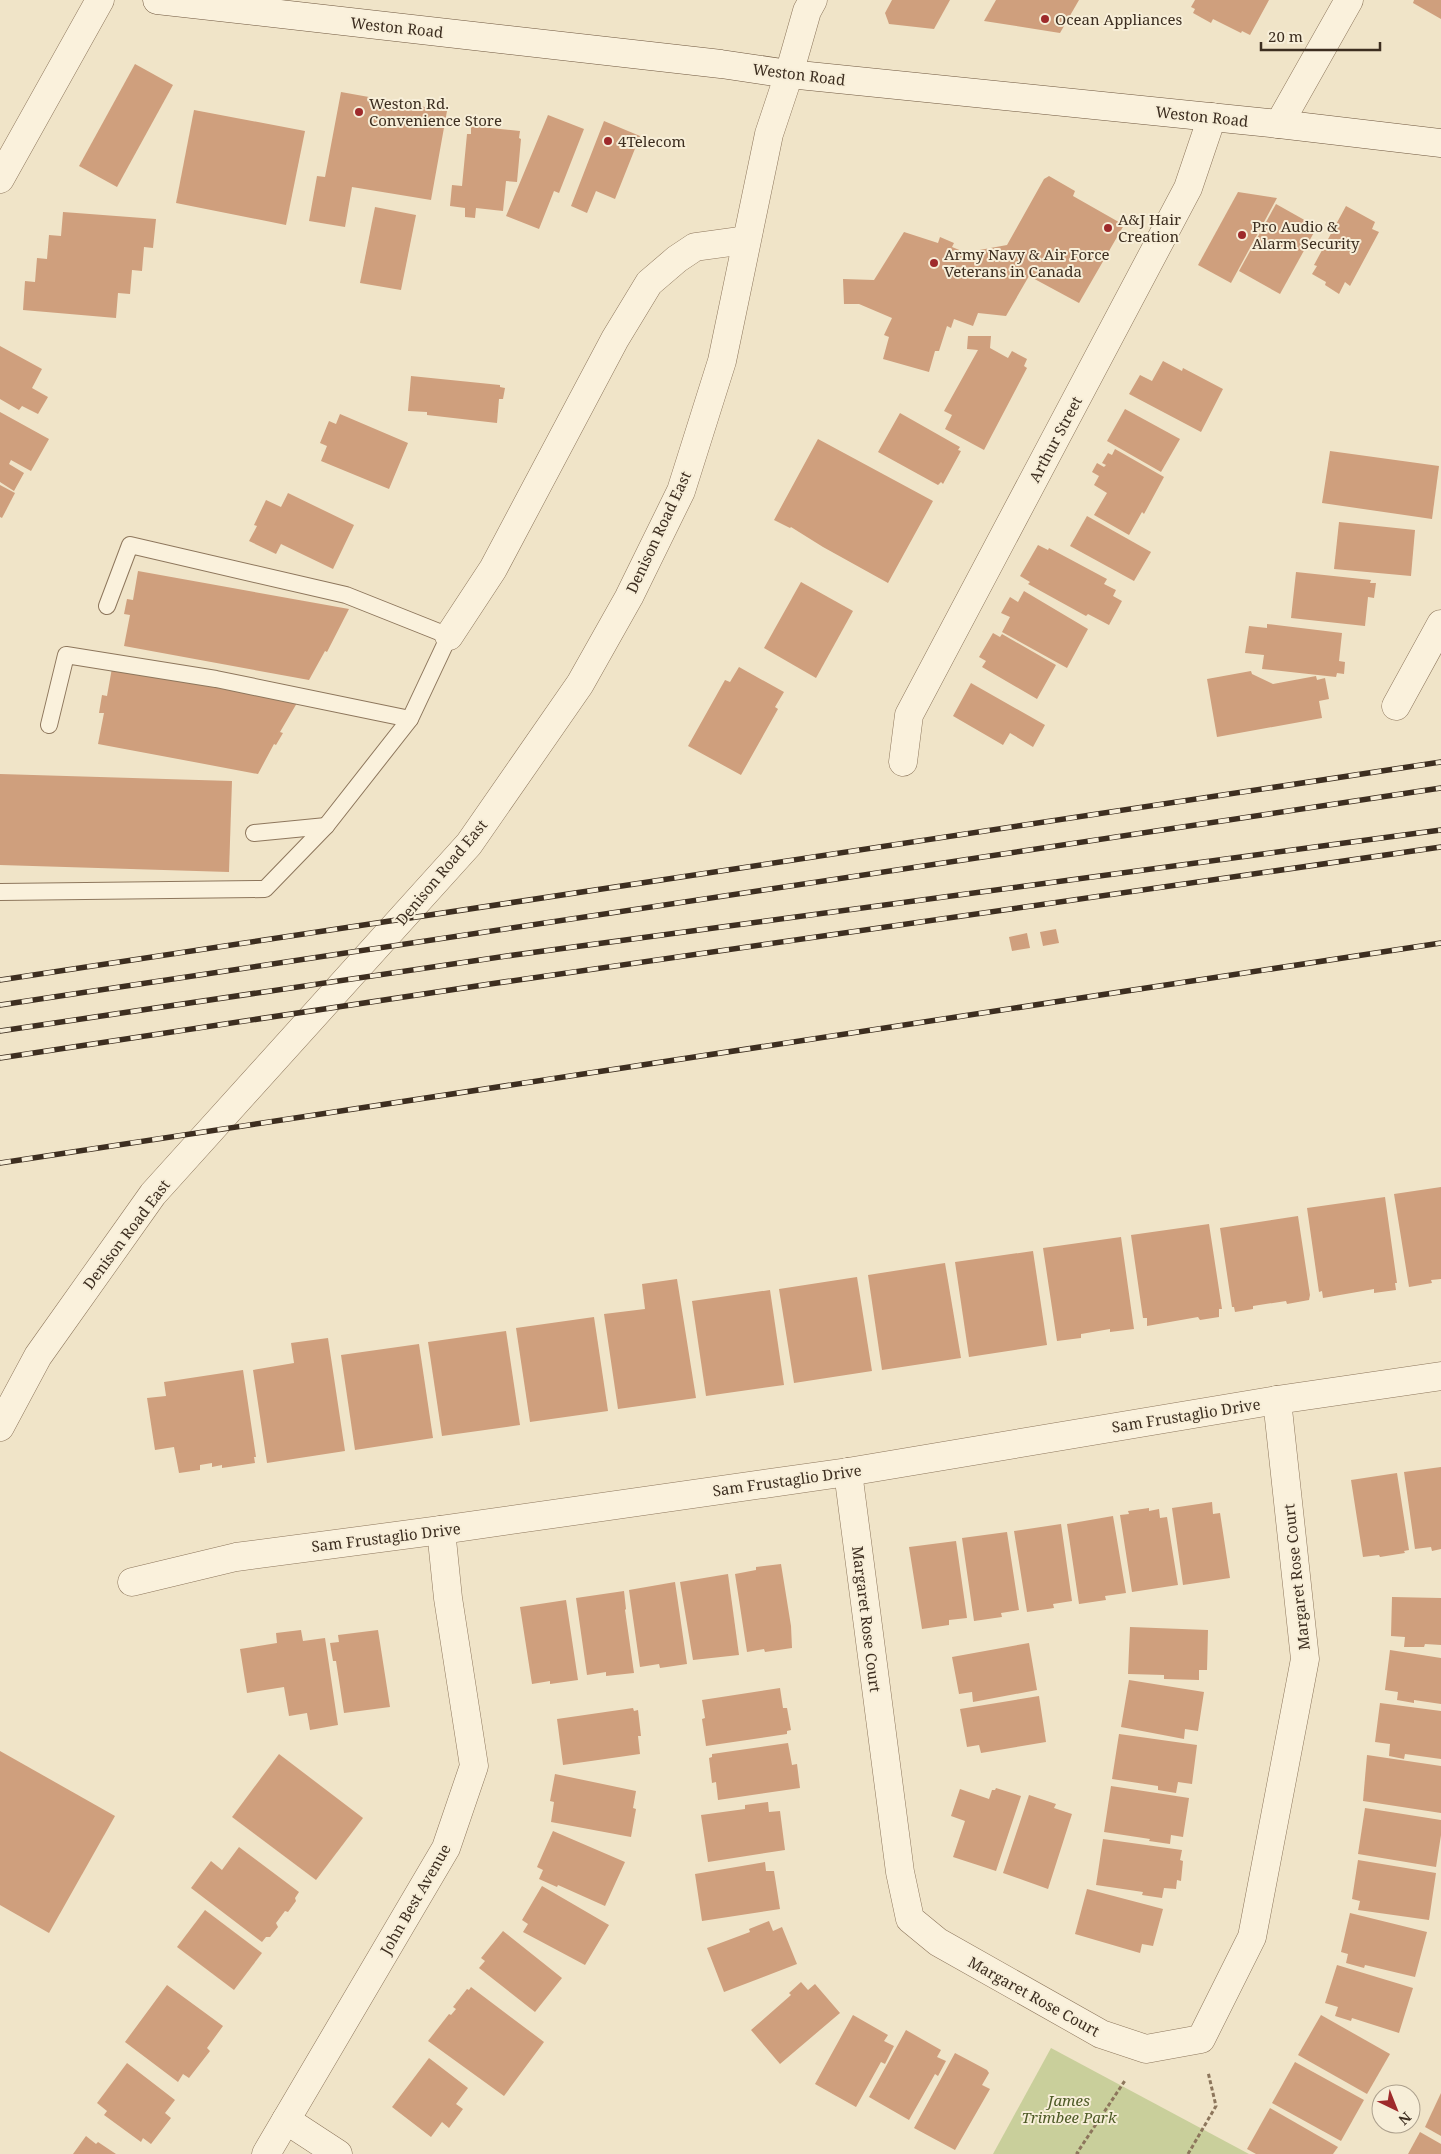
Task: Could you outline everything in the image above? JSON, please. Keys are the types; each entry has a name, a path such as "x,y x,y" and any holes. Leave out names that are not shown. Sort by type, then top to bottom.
{"street":[{"path":"0,179 100,0"},
{"name":"Weston Road","path":"157,0 721,64 788,74 1279,124 1441,143"},
{"name":"Denison Road East","path":"0,1427 38,1356 153,1194 469,844 580,684 629,597 681,491 722,361 769,134 812,0"},
{"path":"1279,124 1349,0"},
{"name":"Arthur Street","path":"903,762 909,715 1188,188 1212,117"},
{"path":"448,636 493,569 615,339 649,283 677,259 695,247 746,240"},
{"path":"1396,706 1441,624"},
{"name":"Sam Frustaglio Drive","path":"132,1582 236,1557 848,1472 1276,1400 1441,1376"},
{"name":"Margaret Rose Court","path":"848,1472 900,1872 910,1919 938,1942 1101,2034 1146,2049 1201,2039 1252,1937 1305,1659 1276,1400"},
{"name":"John Best Avenue","path":"266,2154 446,1848 474,1766 448,1598 441,1530"},
{"path":"286,2120 338,2154"}],"lane":[{"path":"0,892 265,889 326,826 410,719 448,636 346,594 130,545 107,606"},
{"path":"49,725 66,654 216,679 410,719"},
{"path":"254,833 326,826"}],"path":[{"path":"1188,2154 1216,2106 1201,2039"},
{"path":"1078,2154 1146,2049"}],"green space":[{"name":"James Trimbee Park","path":"1051,2048 1249,2154 993,2154"}],"building":[{"path":"892,0 950,0 934,29 889,24 885,13"},
{"path":"996,0 1079,0 1060,33 984,21"},
{"path":"1195,0 1269,0 1250,35 1242,31 1241,33 1213,19 1211,23 1193,13 1195,9 1191,7"},
{"path":"1414,0 1441,0 1441,19 1413,3"},
{"path":"135,64 173,85 117,187 79,166"},
{"path":"341,92 447,111 431,200 352,187 345,227 309,221 317,176 325,177"},
{"path":"194,110 305,131 286,225 176,203"},
{"path":"548,115 584,129 559,193 554,191 539,229 506,216"},
{"path":"604,121 640,136 615,199 596,191 587,213 571,206"},
{"path":"471,126 520,131 519,138 521,139 517,182 506,181 503,211 476,208 475,218 465,217 465,208 450,206 452,185 462,186 467,134 471,134"},
{"path":"1049,176 1075,191 1073,196 1124,225 1079,303 1029,276 1006,316 978,313 973,326 954,319 951,328 947,326 939,351 935,351 929,372 883,359 889,337 884,335 892,318 859,304 844,304 843,279 874,280 904,232 938,243 940,237 954,243 952,247 974,256 974,251 1007,245 1044,179"},
{"path":"1238,192 1277,198 1231,283 1198,265"},
{"path":"1276,204 1317,227 1280,294 1239,271"},
{"path":"1346,206 1375,222 1372,229 1379,232 1350,286 1345,282 1339,294 1325,285 1326,282 1312,274 1317,266 1314,265"},
{"path":"375,207 416,215 401,290 360,283"},
{"path":"63,212 156,219 153,248 144,247 142,271 132,270 130,294 118,293 116,318 23,310 25,281 35,282 37,258 47,259 49,235 61,236"},
{"path":"968,336 991,336 990,348 1008,358 1012,351 1027,359 1024,366 1027,368 984,450 945,429 952,415 944,411 978,350 967,349"},
{"path":"0,346 42,369 32,388 48,397 38,414 22,406 19,410 0,399"},
{"path":"1163,361 1182,371 1183,368 1223,389 1201,432 1129,394 1140,375 1152,381"},
{"path":"411,376 500,385 500,387 505,388 503,399 499,399 497,423 427,415 427,412 408,411"},
{"path":"1125,409 1180,439 1161,472 1107,441"},
{"path":"0,412 49,439 31,471 11,460 9,464 24,473 14,491 0,482"},
{"path":"900,413 960,447 958,450 961,451 943,484 941,482 938,485 878,452"},
{"path":"340,414 408,443 389,489 321,461 327,446 320,443 329,421 336,424"},
{"path":"818,439 933,501 888,583 791,527 774,520"},
{"path":"1115,449 1164,477 1144,514 1142,512 1129,535 1094,515 1107,493 1094,485 1099,476 1092,472 1097,463 1104,467 1106,465 1102,463 1108,453 1112,455"},
{"path":"1330,451 1439,466 1432,519 1322,503"},
{"path":"0,485 15,493 2,518 0,517"},
{"path":"288,493 354,525 333,569 281,544 276,554 249,541 257,526 254,525 266,500 281,507"},
{"path":"1087,516 1151,552 1134,581 1070,546"},
{"path":"1339,522 1415,530 1411,576 1334,569"},
{"path":"1038,545 1048,550 1049,548 1107,579 1104,584 1116,590 1113,596 1122,601 1109,625 1088,614 1086,616 1028,584 1030,582 1020,576"},
{"path":"138,571 349,609 327,652 325,651 309,680 124,646 130,615 124,614 127,599 133,600"},
{"path":"1296,572 1371,580 1370,583 1376,583 1374,598 1368,597 1365,626 1291,618"},
{"path":"801,582 853,611 816,678 764,648"},
{"path":"1024,591 1088,629 1067,668 1002,632 1010,617 1001,613 1010,597 1018,602"},
{"path":"1267,624 1342,633 1339,661 1345,662 1344,674 1337,673 1336,677 1262,669 1264,655 1245,653 1249,626 1267,628"},
{"path":"993,633 1000,637 1002,634 1056,665 1037,699 982,667 986,661 979,657"},
{"path":"739,667 784,692 775,707 778,709 741,775 688,746 725,680 730,682"},
{"path":"112,668 297,703 280,732 283,733 276,745 274,744 258,774 98,744 104,713 99,713 102,695 107,696"},
{"path":"1251,671 1252,674 1273,684 1316,676 1317,680 1325,678 1329,699 1319,701 1322,718 1217,737 1207,679"},
{"path":"971,683 1045,725 1033,747 1010,733 1003,745 953,716"},
{"path":"0,774 232,781 229,872 0,865"},
{"path":"1056,929 1059,943 1043,946 1040,932"},
{"path":"1027,933 1030,948 1012,951 1009,937"},
{"path":"1441,1187 1441,1279 1431,1280 1432,1283 1409,1287 1394,1194"},
{"path":"1385,1197 1397,1283 1395,1283 1396,1290 1374,1293 1374,1289 1323,1298 1322,1291 1319,1292 1307,1208"},
{"path":"1298,1216 1310,1295 1309,1300 1287,1304 1286,1301 1253,1306 1253,1309 1235,1312 1234,1307 1232,1307 1220,1228"},
{"path":"1209,1224 1222,1309 1219,1309 1219,1317 1200,1320 1198,1317 1147,1326 1147,1318 1143,1318 1131,1235"},
{"path":"1121,1237 1134,1329 1110,1332 1110,1329 1081,1334 1081,1338 1057,1341 1043,1248"},
{"path":"1033,1251 1047,1345 969,1357 955,1262"},
{"path":"945,1263 961,1358 882,1370 868,1275"},
{"path":"857,1277 872,1371 794,1383 779,1289"},
{"path":"677,1279 696,1398 618,1409 604,1314 645,1309 642,1284"},
{"path":"770,1290 784,1385 706,1396 692,1301"},
{"path":"594,1317 608,1411 530,1422 516,1328"},
{"path":"506,1331 520,1425 442,1436 428,1342"},
{"path":"328,1338 345,1451 267,1463 253,1370 294,1363 291,1343"},
{"path":"419,1344 433,1438 355,1450 341,1355"},
{"path":"243,1370 256,1457 254,1457 255,1463 222,1468 222,1465 212,1467 212,1463 200,1465 200,1470 179,1473 174,1447 155,1450 147,1398 166,1396 164,1382"},
{"path":"1441,1467 1441,1549 1432,1551 1431,1547 1415,1549 1404,1472"},
{"path":"1397,1473 1409,1550 1404,1551 1405,1553 1380,1557 1379,1555 1363,1557 1351,1480"},
{"path":"1212,1502 1213,1514 1220,1513 1230,1578 1183,1585 1172,1508"},
{"path":"1149,1508 1149,1511 1159,1509 1160,1518 1167,1517 1178,1585 1132,1592 1120,1515 1129,1514 1128,1511"},
{"path":"1113,1516 1126,1593 1105,1596 1106,1600 1079,1604 1067,1524"},
{"path":"1061,1524 1072,1601 1053,1604 1054,1608 1027,1612 1014,1531"},
{"path":"1007,1532 1019,1610 1001,1613 1002,1617 974,1621 962,1538"},
{"path":"956,1541 967,1618 949,1620 949,1625 922,1629 909,1547"},
{"path":"781,1564 791,1626 792,1648 765,1652 764,1649 747,1652 735,1574 756,1570 756,1567"},
{"path":"728,1574 739,1655 693,1660 680,1582"},
{"path":"675,1582 687,1664 660,1668 659,1664 640,1667 629,1590"},
{"path":"624,1591 634,1673 606,1676 606,1672 587,1675 576,1598"},
{"path":"1392,1597 1441,1598 1441,1645 1425,1644 1424,1647 1404,1647 1405,1637 1391,1636"},
{"path":"566,1600 578,1680 550,1684 550,1681 532,1684 520,1607"},
{"path":"1130,1627 1208,1630 1207,1670 1199,1670 1199,1680 1164,1679 1164,1675 1128,1674"},
{"path":"301,1630 303,1641 325,1638 338,1725 310,1730 307,1713 289,1716 284,1687 247,1693 240,1649 277,1643 276,1633"},
{"path":"378,1630 390,1707 344,1713 336,1661 333,1661 330,1643 339,1642 338,1635"},
{"path":"1029,1643 1037,1690 973,1702 972,1692 959,1694 952,1657"},
{"path":"1390,1650 1441,1658 1441,1704 1414,1700 1414,1703 1397,1700 1398,1692 1385,1690"},
{"path":"1129,1680 1204,1692 1198,1731 1185,1729 1184,1739 1121,1727"},
{"path":"780,1688 783,1708 787,1708 791,1730 787,1731 787,1734 706,1746 702,1719 705,1718 702,1700"},
{"path":"1039,1696 1046,1742 981,1753 979,1745 967,1747 960,1709"},
{"path":"1380,1703 1441,1711 1441,1759 1405,1754 1404,1759 1389,1756 1390,1744 1375,1742"},
{"path":"633,1708 634,1711 638,1710 641,1736 638,1736 640,1754 563,1765 557,1719"},
{"path":"1119,1734 1197,1745 1192,1784 1178,1782 1176,1793 1158,1790 1158,1786 1112,1779"},
{"path":"788,1743 792,1765 797,1764 800,1788 718,1800 716,1782 712,1783 709,1758 712,1757 712,1754"},
{"path":"0,1751 115,1816 49,1933 0,1905"},
{"path":"279,1754 363,1818 316,1880 232,1817"},
{"path":"1367,1755 1441,1766 1441,1813 1363,1801"},
{"path":"555,1774 636,1791 633,1808 636,1809 631,1837 551,1822 554,1802 550,1801"},
{"path":"1111,1786 1189,1798 1183,1837 1171,1835 1170,1844 1104,1832"},
{"path":"996,1788 1021,1796 996,1871 953,1857 965,1821 951,1816 960,1789 989,1799 992,1790"},
{"path":"1029,1795 1056,1804 1054,1808 1072,1814 1048,1889 1003,1873"},
{"path":"768,1802 769,1812 780,1811 785,1850 708,1862 701,1815 745,1809 745,1805"},
{"path":"1365,1808 1441,1820 1441,1835 1436,1867 1358,1854"},
{"path":"553,1831 625,1862 605,1906 558,1885 557,1887 539,1879 543,1870 537,1867"},
{"path":"1103,1839 1182,1850 1180,1860 1183,1861 1181,1881 1177,1880 1176,1889 1164,1888 1162,1898 1142,1895 1143,1892 1096,1885"},
{"path":"239,1847 299,1892 295,1898 296,1901 288,1912 285,1911 276,1923 278,1927 270,1937 266,1937 262,1942 191,1888 211,1861 222,1870"},
{"path":"1358,1860 1436,1873 1429,1920 1358,1910 1360,1901 1352,1899"},
{"path":"765,1862 766,1871 774,1871 780,1909 702,1921 695,1874"},
{"path":"542,1886 609,1925 585,1965 523,1932 528,1924 522,1920"},
{"path":"1087,1889 1163,1909 1153,1946 1142,1944 1140,1953 1075,1934"},
{"path":"205,1910 262,1953 234,1990 177,1947"},
{"path":"1350,1913 1427,1932 1415,1977 1365,1965 1364,1968 1346,1963 1348,1954 1341,1952"},
{"path":"769,1921 773,1931 782,1927 797,1964 724,1992 707,1948 750,1932 749,1929"},
{"path":"503,1931 562,1978 535,2012 479,1968 485,1961 481,1958"},
{"path":"1337,1965 1413,1988 1399,2033 1352,2018 1351,2021 1335,2016 1338,2007 1325,2003"},
{"path":"801,1982 808,1990 815,1984 840,2013 780,2064 751,2030 791,1995 789,1993"},
{"path":"167,1985 223,2026 207,2048 210,2051 189,2078 183,2074 178,2082 125,2042"},
{"path":"471,1987 544,2042 504,2096 428,2041 449,2014 451,2015 456,2009 453,2007 467,1989 469,1990"},
{"path":"853,2015 888,2035 884,2041 894,2046 885,2064 881,2062 856,2107 815,2084"},
{"path":"1321,2015 1390,2054 1371,2084 1367,2094 1298,2055"},
{"path":"906,2030 941,2050 937,2057 946,2061 938,2076 935,2074 909,2120 869,2097"},
{"path":"955,2053 987,2070 989,2073 982,2085 990,2089 955,2150 914,2128"},
{"path":"429,2058 468,2088 456,2104 463,2109 449,2128 442,2122 431,2137 392,2107"},
{"path":"1295,2062 1364,2100 1341,2141 1272,2103"},
{"path":"127,2063 175,2100 165,2113 171,2118 151,2144 143,2138 141,2142 104,2115 107,2111 97,2103"},
{"path":"1441,2093 1441,2136 1425,2127"},
{"path":"1270,2108 1338,2147 1333,2154 1256,2154 1247,2149"},
{"path":"1421,2133 1441,2144 1441,2154 1408,2154"},
{"path":"86,2136 96,2144 98,2142 116,2154 73,2154"}],"railway":[{"path":"0,980 1441,762"},
{"path":"0,1005 1441,788"},
{"path":"0,1031 514,955 1441,830"},
{"path":"0,1058 490,984 1441,847"},
{"path":"0,1163 1441,943"}],"place":[{"name":"Ocean Appliances","path":"1045,19"},
{"name":"Weston Rd. Convenience Store","path":"359,112"},
{"name":"4Telecom","path":"608,141"},
{"name":"A&J Hair Creation","path":"1108,228"},
{"name":"Pro Audio & Alarm Security","path":"1242,235"},
{"name":"Army Navy & Air Force Veterans in Canada","path":"934,263"}]}
